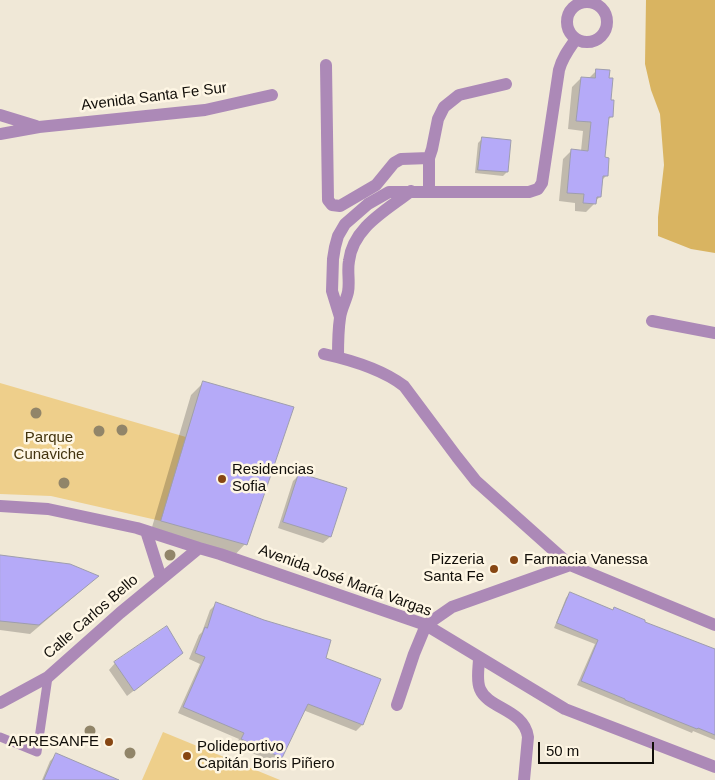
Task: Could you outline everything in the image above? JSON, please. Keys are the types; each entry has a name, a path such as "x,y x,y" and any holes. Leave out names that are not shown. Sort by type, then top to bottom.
{"street":[{"path":"340,317 332,291 335,247 338,236 345,224 368,204 388,192 529,192 538,189 542,183 561,61 576,39"},
{"path":"326,65 328,200 332,205 340,206 376,185 394,163 401,159 429,158"},
{"path":"429,191 429,158 438,119 444,107 459,95 506,84"},
{"name":"Avenida Santa Fe Sur","path":"0,134 38,127 205,110 272,94"},
{"name":"Avenida Santa Fe Sur","path":"0,115 38,127"},
{"path":"338,357 340,317 348,291 348,262 353,247 359,234 376,217 412,191"},
{"path":"345,224 359,234"},
{"path":"652,321 715,334"},
{"path":"324,354 338,357 393,377 404,386 476,481 570,565 715,625"},
{"name":"Avenida José María Vargas","path":"0,506 48,509 137,528 220,554 426,626 565,709 715,767"},
{"path":"146,531 161,578"},
{"name":"Calle Carlos Bello","path":"0,703 48,677 120,613 199,548"},
{"path":"397,705 414,654 426,626 452,607 570,565"},
{"path":"479,658 478,680 482,694 518,718 527,732 524,780"}],"lane":[{"path":"0,737 37,752 48,677"}],"green space":[{"name":"Parque Cunaviche","path":"0,383 186,437 161,521 51,496 0,494"},
{"name":"Polideportivo Capitán Boris Piñero","path":"163,732 280,780 142,780"}],"shaded area":[{"path":"646,0 715,0 715,253 691,249 658,236 658,217 664,165 660,114 651,90 645,64"}],"building":[{"path":"596,69 610,70 609,78 613,78 611,100 614,100 613,117 609,117 605,157 609,158 608,176 603,176 601,197 597,197 596,204 583,203 584,194 567,193 571,149 588,151 591,122 576,121 581,77 595,78"},
{"path":"482,137 511,140 508,172 478,170"},
{"name":"Residencias Sofia","path":"203,381 294,407 247,545 161,521"},
{"path":"299,473 347,488 331,537 283,522"},
{"path":"0,555 70,564 99,576 39,625 0,621"},
{"path":"570,592 613,610 614,607 645,620 645,622 715,649 715,735 581,681 598,640 557,623"},
{"path":"216,602 264,620 331,640 326,658 381,679 363,725 308,704 282,758 241,739 244,733 183,707 205,657 195,653 205,627 207,628"},
{"path":"167,626 183,653 134,691 114,662"},
{"path":"56,753 119,780 44,780"}],"place":[{"name":"Residencias Sofia","path":"222,479"},
{"name":"Farmacia Vanessa","path":"514,560"},
{"name":"Pizzeria Santa Fe","path":"494,569"},
{"name":"APRESANFE","path":"109,742"},
{"name":"Polideportivo Capitán Boris Piñero","path":"187,756"}]}
